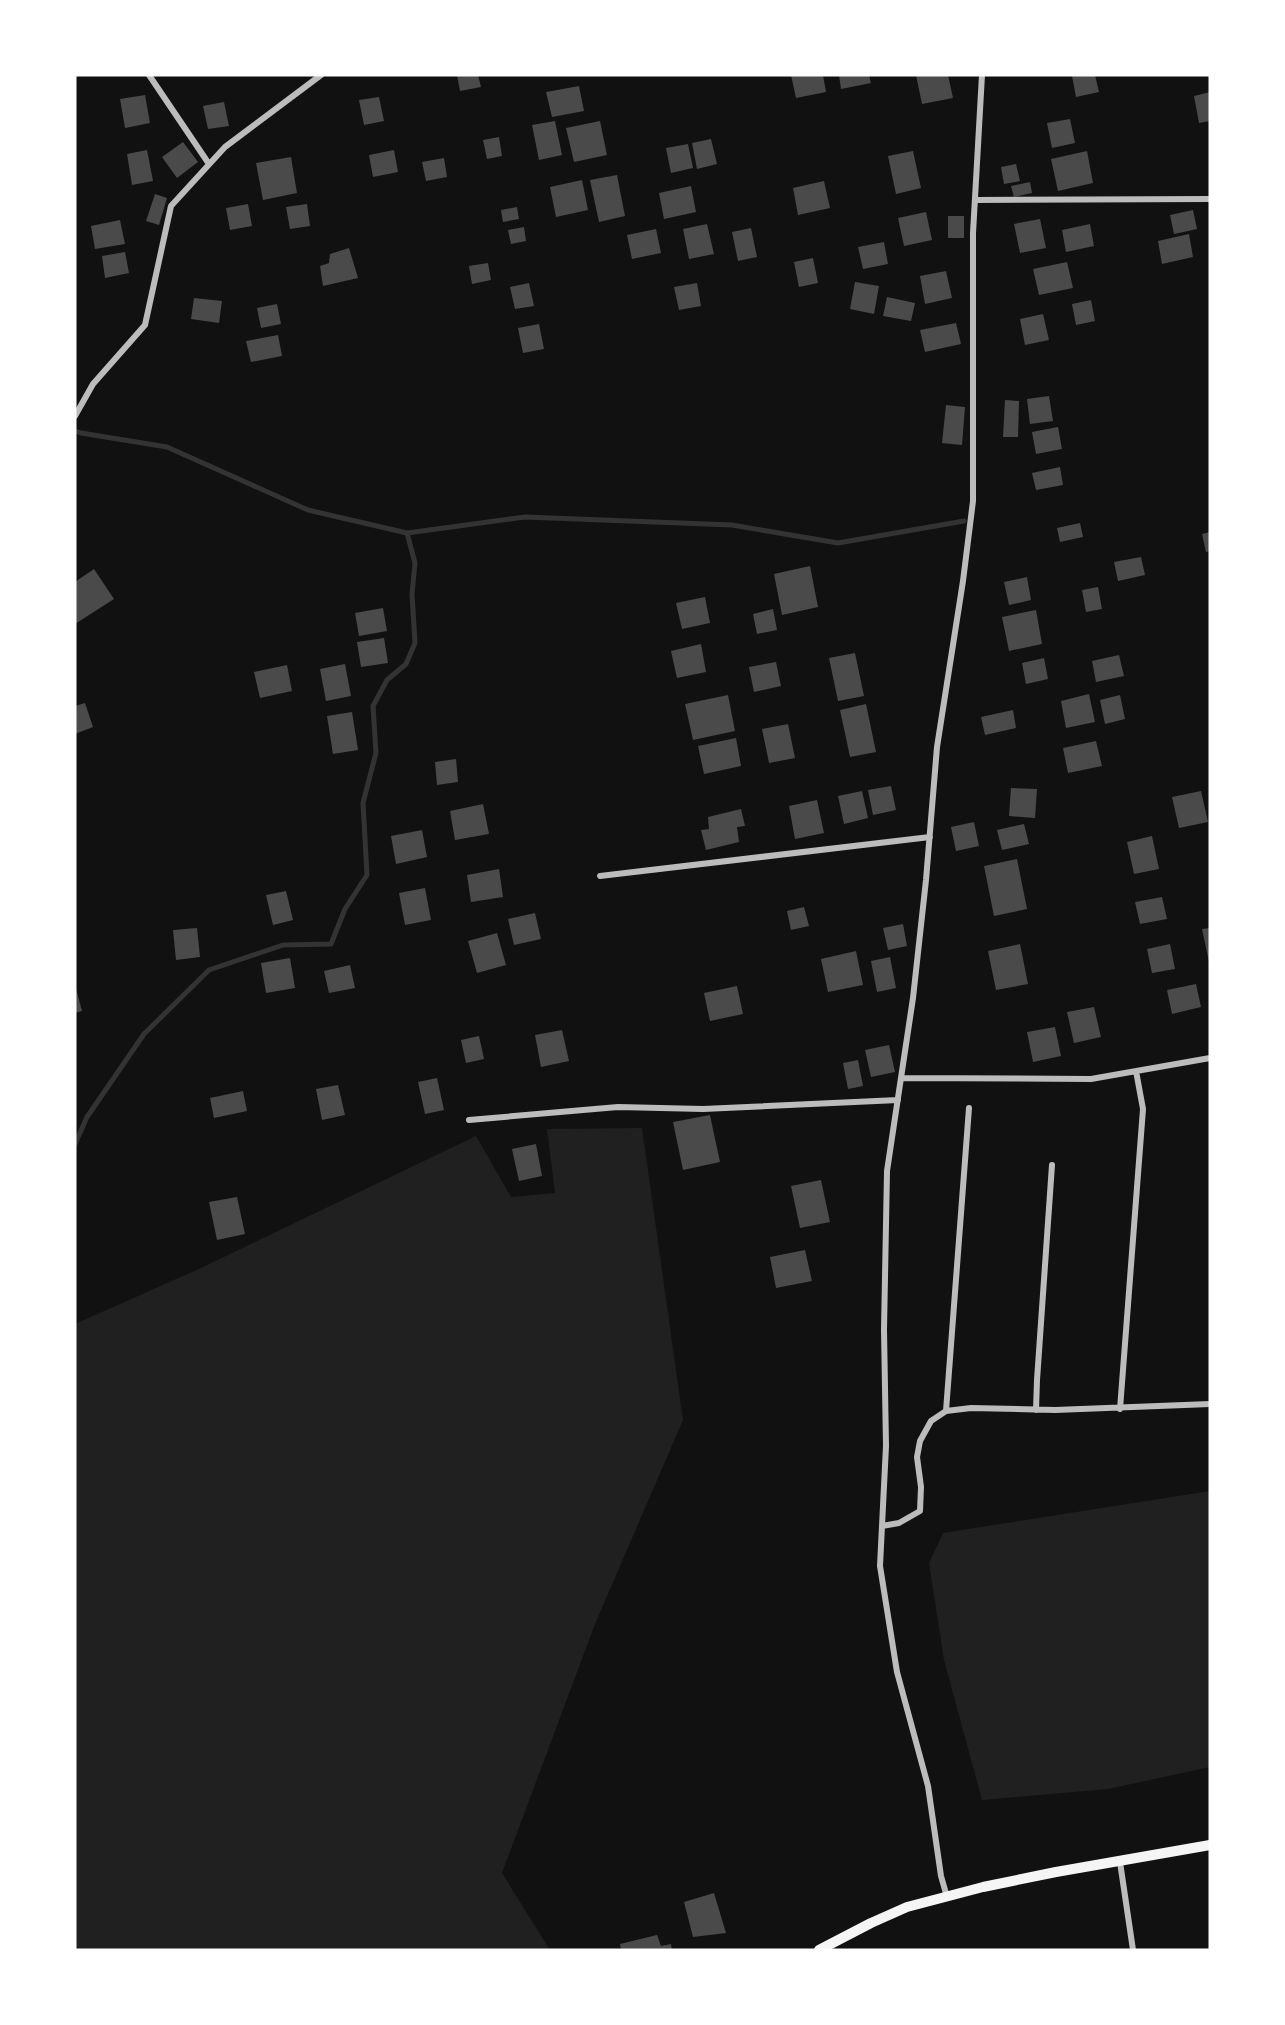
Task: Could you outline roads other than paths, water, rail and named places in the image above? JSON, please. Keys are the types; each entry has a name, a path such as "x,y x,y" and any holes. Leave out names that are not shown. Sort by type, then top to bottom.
{"main road":[{"path":"819,1950 907,1907 1056,1872 1210,1845"}],"street":[{"path":"149,75 209,164"},
{"path":"76,413 93,384 145,325 171,206 225,147 321,75"},
{"path":"947,1897 941,1876 928,1786 897,1672 880,1566 886,1446 884,1330 887,1171 913,998 937,747 973,501 975,200 982,75"},
{"path":"975,200 1210,200"},
{"path":"600,876 930,837"},
{"path":"901,1078 1091,1079 1210,1058"},
{"path":"1120,1408 1143,1109 1136,1071"},
{"path":"469,1120 618,1107 703,1109 898,1100"},
{"path":"946,1411 969,1108"},
{"path":"1036,1410 1036,1380 1052,1165"},
{"path":"882,1526 899,1523 920,1512 921,1487 917,1457 920,1441 931,1421 946,1411 971,1408 1036,1410 1210,1404"},
{"path":"1120,1862 1133,1950"}],"waterway":[{"path":"75,431 167,447 308,510 407,533 525,517 732,525 838,543 964,521"},
{"path":"75,1144 87,1117 144,1034 209,970 283,945 331,944 345,909 367,875 363,803 376,753 373,706 387,680 406,664 415,643 412,594 415,563 407,533"}]}
